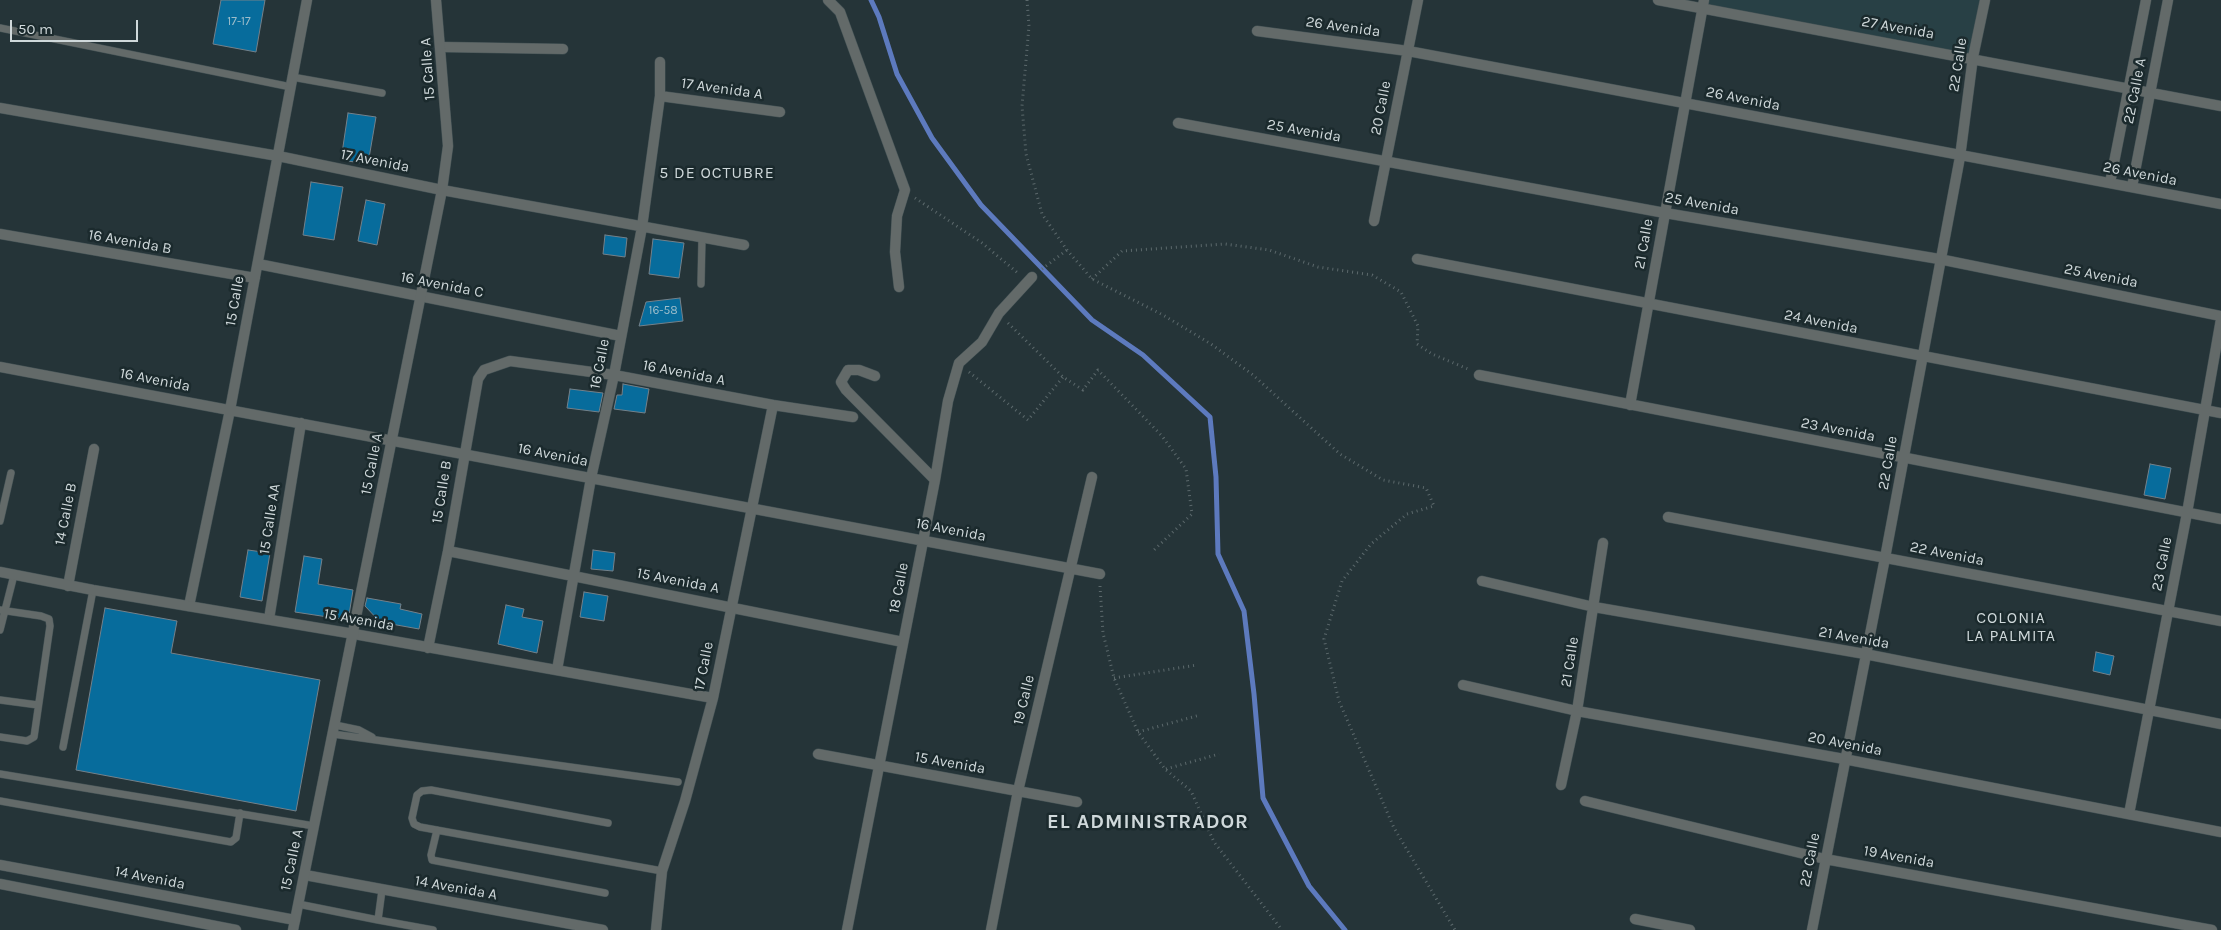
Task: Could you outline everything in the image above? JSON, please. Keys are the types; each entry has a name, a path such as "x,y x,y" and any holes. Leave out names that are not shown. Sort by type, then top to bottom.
{"street":[{"name":"15 Calle","path":"189,606 230,410 307,0"},
{"name":"15 Calle A","path":"294,925 442,190 448,146 442,47 436,0"},
{"path":"828,0 840,12 905,190 897,225 895,252 900,287"},
{"name":"20 Calle","path":"1374,221 1418,0"},
{"name":"27 Avenida","path":"1658,0 1703,4 2221,106"},
{"name":"22 Calle","path":"1812,930 1844,759 1886,558 1960,157 1974,57 1985,0"},
{"name":"22 Calle A","path":"2110,183 2146,0"},
{"name":"22 Calle A","path":"2132,187 2168,0"},
{"name":"21 Calle","path":"1630,404 1703,4"},
{"name":"26 Avenida","path":"1257,31 1408,51 1960,157 2221,204"},
{"path":"442,47 563,49"},
{"name":"16 Calle","path":"557,670 591,478 614,375 642,227 660,96 660,62"},
{"name":"17 Avenida A","path":"660,96 780,112"},
{"name":"17 Avenida","path":"0,108 278,156 442,190 744,245"},
{"name":"25 Avenida","path":"1178,123 1665,213 1940,260 2221,317"},
{"name":"16 Avenida B","path":"0,234 255,278"},
{"name":"24 Avenida","path":"1417,259 1922,358 2221,413"},
{"name":"16 Avenida C","path":"258,264 621,336"},
{"path":"959,363 982,342 999,314 1030,280"},
{"name":"23 Calle","path":"2129,814 2169,611 2221,317"},
{"name":"16 Avenida A","path":"510,361 614,375 773,405 853,417"},
{"name":"15 Calle B","path":"428,648 448,551 478,378 484,370 510,361"},
{"name":"18 Calle","path":"847,930 924,541 948,401 959,363"},
{"name":"16 Avenida","path":"0,366 1100,574"},
{"path":"875,376 859,370 848,370 842,382 846,390 935,480"},
{"name":"23 Avenida","path":"1479,375 2221,519"},
{"name":"17 Calle","path":"656,930 662,871 685,801 713,698 750,508 773,405"},
{"name":"15 Calle AA","path":"269,619 301,423"},
{"name":"14 Calle B","path":"68,586 94,448"},
{"name":"19 Calle","path":"991,930 1018,791 1092,477"},
{"name":"22 Avenida","path":"1668,517 2221,621"},
{"name":"21 Calle","path":"1561,785 1577,712 1603,543"},
{"name":"15 Avenida A","path":"448,551 903,642"},
{"name":"15 Avenida","path":"0,572 68,586 269,619 713,698"},
{"name":"21 Avenida","path":"1482,582 1594,607 1865,654 2221,724"},
{"name":"20 Avenida","path":"1463,685 1577,712 1844,759 2221,832"},
{"name":"15 Avenida","path":"818,754 1077,802"},
{"name":"19 Avenida","path":"1585,801 1825,859 2212,930"},
{"name":"14 Avenida","path":"0,865 294,925"},
{"name":"14 Avenida A","path":"304,875 603,930"},
{"path":"0,884 236,930"},
{"path":"1635,919 1690,930"}],"lane":[{"path":"0,28 292,82 382,94"},
{"path":"701,284 702,238"},
{"path":"0,521 11,473"},
{"path":"0,630 2,610 14,575"},
{"path":"63,747 93,590"},
{"path":"0,737 31,741 34,737 49,619 2,610"},
{"path":"0,700 38,705"},
{"path":"334,729 375,739 678,782"},
{"path":"0,774 314,826"},
{"path":"608,822 432,790 422,791 417,795 412,818 414,824 437,830 662,871"},
{"path":"0,801 231,842 236,838 240,813"},
{"path":"437,830 431,855 432,860 605,893"},
{"path":"378,920 382,890"},
{"path":"298,904 433,930"}],"path":[{"path":"1027,0 1029,26 1022,106 1026,154 1042,214 1067,250 1092,279 1163,315 1211,344 1253,376 1340,454 1383,480 1426,488 1434,506 1407,514 1371,544 1342,581 1324,639 1339,702 1394,828 1454,930"},
{"path":"905,190 982,243 1030,280 1067,250"},
{"path":"1092,279 1122,251 1225,244 1269,250 1318,267 1372,275 1401,292 1418,326 1417,344 1432,354 1459,363 1479,375"},
{"path":"999,314 1063,377 1083,390 1098,370 1162,436 1186,470 1192,514 1154,550"},
{"path":"959,363 1028,420 1063,377"},
{"path":"1100,574 1103,633 1114,678 1138,732 1166,769 1191,791 1214,842 1279,929"},
{"path":"1114,678 1197,665"},
{"path":"1138,732 1200,715"},
{"path":"1166,769 1219,754"}],"shaded area":[{"path":"1704,0 1985,0 1973,57 1702,8"}],"building":[{"path":"221,0 265,0 256,52 213,44"},
{"path":"348,113 376,117 368,164 341,160"},
{"path":"311,182 343,187 334,240 303,235"},
{"path":"366,200 385,204 377,245 358,241"},
{"path":"605,235 627,238 625,257 603,254"},
{"path":"653,239 684,243 679,278 649,274"},
{"path":"680,298 683,321 639,326 646,302"},
{"path":"623,384 649,389 645,413 614,409 617,395 622,395"},
{"path":"570,389 603,393 599,412 567,408"},
{"path":"2150,464 2171,468 2165,499 2144,495"},
{"path":"248,550 270,553 262,601 240,597"},
{"path":"593,550 615,553 613,571 591,569"},
{"path":"304,556 322,559 318,584 353,590 349,615 341,619 295,612"},
{"path":"584,592 608,596 604,621 580,617"},
{"path":"367,598 401,604 400,609 422,614 419,629 380,622 365,606"},
{"path":"506,605 524,609 522,617 543,621 537,653 498,644"},
{"path":"105,608 177,621 171,653 320,680 296,811 76,770"},
{"path":"2096,652 2114,656 2110,675 2093,671"}],"waterway":[{"path":"871,0 879,17 897,74 932,138 981,205 1092,320 1143,355 1210,417 1216,477 1218,554 1244,611 1254,694 1263,798 1309,886 1345,930"}],"district":[{"name":"5 DE OCTUBRE","path":"717,173"},
{"name":"COLONIA LA PALMITA","path":"2011,627"},
{"name":"EL ADMINISTRADOR","path":"1148,822"}]}
